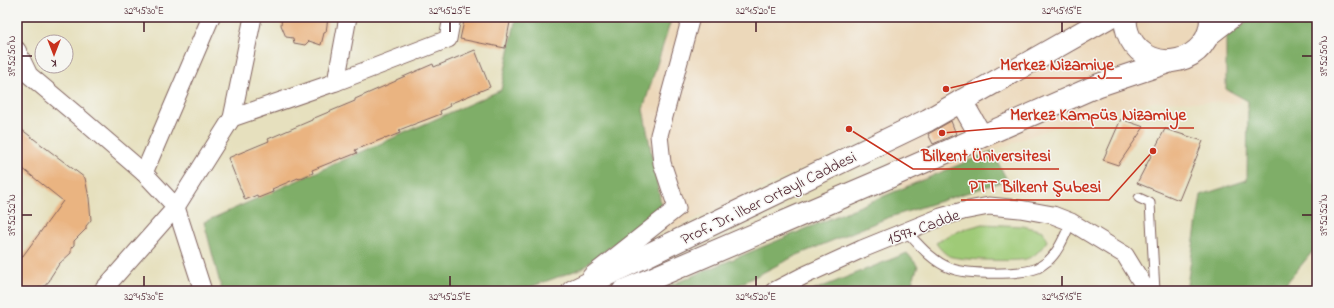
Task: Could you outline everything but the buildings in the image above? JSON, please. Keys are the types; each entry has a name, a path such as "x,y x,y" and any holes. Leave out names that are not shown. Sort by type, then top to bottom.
{"street":[{"path":"144,173 211,17"},
{"path":"102,291 176,207 232,118 254,17"},
{"path":"336,82 348,17"},
{"path":"232,118 336,82 448,38 452,17"},
{"path":"572,291 677,208 662,163 659,135 691,17"},
{"name":"Prof. Dr. İlber Ortaylı Caddesi","path":"572,291 928,120 1109,17"},
{"name":"Prof. Dr. İlber Ortaylı Caddesi","path":"1126,17 1127,33 1143,54 1155,60 1168,62"},
{"name":"Prof. Dr. İlber Ortaylı Caddesi","path":"623,291 1100,85 1168,62 1181,60 1192,55 1202,46 1210,26 1230,17"},
{"path":"17,50 29,75 144,173 176,207 203,291"},
{"path":"961,101 981,136"},
{"path":"872,147 887,178"},
{"name":"1597. Cadde","path":"774,291 862,249 941,217 989,206 1020,209 1053,215 1071,222 1125,255 1147,291"}],"lane":[{"path":"1139,198 1150,203 1155,291"},
{"path":"906,231 925,252 950,268 971,272 1016,272 1037,268 1047,261 1055,253 1071,222"}],"shaded area":[{"path":"643,17 1305,17 1248,76 1240,103 1156,101 1066,123 992,151 903,188 875,135 665,233 643,109"}],"green space":[{"path":"516,17 672,17 643,109 662,209 580,269 519,291 222,291 204,222 501,90"},
{"path":"1252,17 1317,17 1317,246 1280,291 1186,291 1201,195 1247,180 1248,101 1226,89 1226,37"},
{"path":"992,151 1007,180 887,218 795,256 727,291 657,291"},
{"path":"983,224 1023,226 1043,231 1047,241 1033,256 1020,260 975,259 949,256 940,249 936,243 952,234"},
{"path":"907,253 918,266 909,291 812,291"}],"place":[{"name":"Merkez Nizamiye","path":"946,89"},
{"name":"Bilkent Üniversitesi","path":"849,129"},
{"name":"Merkez Kampüs Nizamiye","path":"942,133"},
{"name":"PTT Bilkent Şubesi","path":"1153,151"}]}
